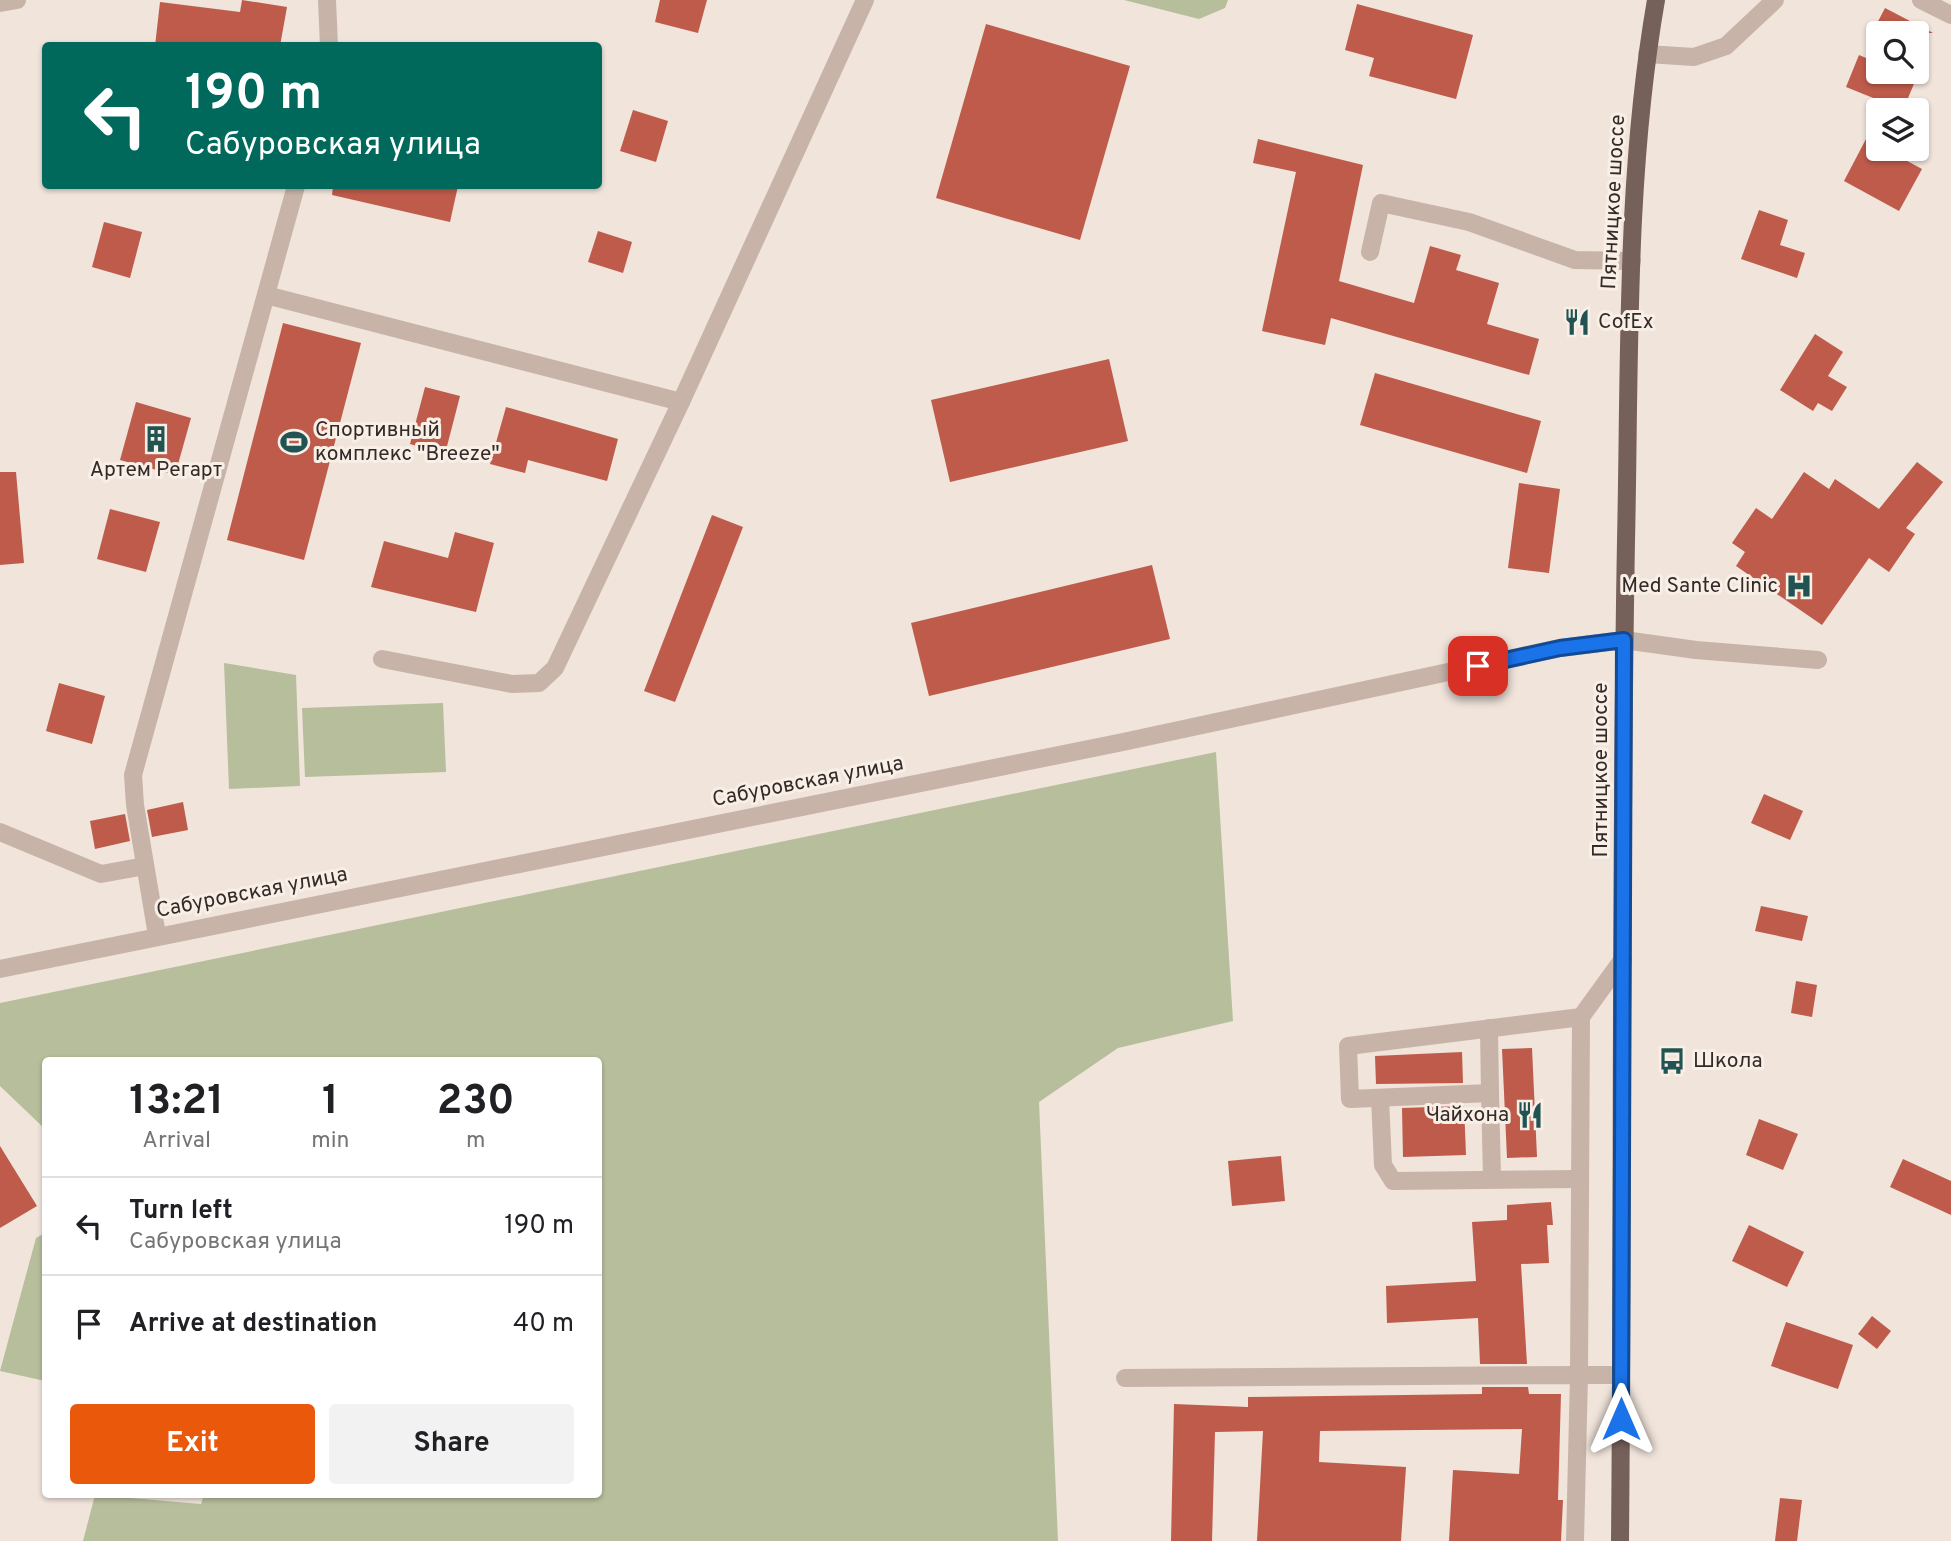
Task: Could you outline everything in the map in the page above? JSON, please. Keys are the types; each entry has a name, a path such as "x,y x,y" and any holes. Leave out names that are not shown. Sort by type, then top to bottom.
{"main road":[{"name":"Пятницкое шоссе","path":"1619,1541 1624,640 1632,261 1647,54 1656,0"}],"street":[{"path":"0,3 18,0"},
{"path":"327,0 329,42"},
{"path":"382,659 512,684 539,683 555,668 681,402 865,0"},
{"path":"1647,54 1693,57 1726,46 1775,0"},
{"path":"1921,0 1951,15"},
{"path":"157,935 133,775 295,189"},
{"path":"1370,252 1381,203 1469,222 1575,260 1632,261"},
{"path":"265,295 681,402"},
{"name":"Сабуровская улица","path":"4,965 1124,742 1560,648 1624,640 1696,650 1818,660"},
{"path":"0,832 101,874 145,866"},
{"path":"1575,1541 1581,1017 1623,959"},
{"path":"1490,1093 1350,1099 1348,1046 1581,1017"},
{"path":"1489,1028 1492,1177"},
{"path":"1380,1098 1383,1165 1393,1181 1492,1177 1580,1179"},
{"path":"1125,1378 1621,1375"}],"green space":[{"path":"1124,0 1228,0 1225,8 1199,19"},
{"path":"224,663 296,675 300,786 229,789"},
{"path":"443,703 446,772 305,777 302,708"},
{"path":"1216,752 1233,1021 1118,1048 1039,1102 1058,1541 83,1541 94,1498 201,1504 203,1498 602,1498 602,1057 42,1057 42,1126 0,1086 0,1003"},
{"path":"42,1235 42,1380 0,1371 36,1238"}],"building":[{"path":"242,0 287,7 281,42 155,42 160,2 240,12"},
{"path":"660,0 707,0 698,33 655,22"},
{"path":"1357,4 1473,35 1456,99 1369,76 1374,58 1345,50"},
{"path":"1885,8 1910,21 1878,21"},
{"path":"986,24 1130,66 1080,240 936,198"},
{"path":"1859,55 1866,58 1866,84 1914,84 1908,98 1873,98 1846,87"},
{"path":"633,110 668,121 656,162 620,151"},
{"path":"1258,139 1363,165 1339,281 1414,303 1430,246 1461,255 1456,270 1499,283 1487,324 1539,339 1529,375 1331,318 1325,345 1262,331 1296,172 1253,163"},
{"path":"1866,139 1866,161 1907,161 1922,169 1899,211 1844,181"},
{"path":"333,189 457,189 450,222 332,195"},
{"path":"1759,210 1788,220 1780,245 1805,253 1797,278 1741,259"},
{"path":"104,222 142,232 130,278 92,267"},
{"path":"598,231 632,242 623,273 588,262"},
{"name":"Спортивный комплекс \"Breeze\"","path":"283,323 361,343 304,560 227,540"},
{"path":"1815,334 1843,352 1828,376 1847,387 1832,411 1818,403 1813,411 1780,390"},
{"path":"1109,359 1128,441 950,482 931,400"},
{"path":"1375,373 1541,421 1527,473 1360,425"},
{"path":"425,387 460,396 445,454 410,444"},
{"name":"Артем Регарт","path":"136,402 191,418 175,475 120,460"},
{"path":"506,407 618,439 607,481 528,460 525,473 490,464"},
{"path":"1917,462 1943,482 1906,528 1915,534 1889,572 1869,558 1822,625 1736,566 1745,552 1732,543 1756,508 1772,519 1804,472 1829,489 1835,479 1879,509"},
{"path":"0,472 16,472 24,563 0,565"},
{"path":"1519,483 1560,489 1549,573 1508,568"},
{"path":"110,509 160,522 146,572 97,559"},
{"path":"712,515 743,527 675,702 644,691"},
{"path":"455,532 494,543 476,612 371,587 384,541 448,558"},
{"path":"1152,565 1170,639 929,696 911,623"},
{"path":"59,683 105,696 92,744 46,731"},
{"path":"1764,794 1803,811 1790,840 1751,823"},
{"path":"183,802 188,830 152,837 147,810"},
{"path":"125,814 130,841 95,849 90,821"},
{"path":"1761,906 1808,916 1802,941 1755,931"},
{"path":"1796,981 1817,985 1812,1017 1791,1013"},
{"path":"1532,1048 1537,1157 1507,1158 1502,1049"},
{"path":"1462,1052 1463,1083 1376,1084 1375,1056"},
{"path":"1464,1106 1466,1155 1403,1157 1402,1108"},
{"path":"1759,1119 1798,1134 1783,1170 1746,1155"},
{"path":"0,1146 37,1206 0,1228"},
{"path":"1281,1156 1285,1201 1232,1206 1228,1161"},
{"path":"1903,1159 1951,1181 1951,1215 1890,1187"},
{"path":"1551,1202 1553,1225 1547,1225 1549,1263 1521,1264 1527,1364 1480,1364 1478,1318 1387,1323 1386,1286 1476,1281 1472,1222 1507,1220 1507,1205"},
{"path":"1749,1225 1804,1252 1787,1287 1732,1261"},
{"path":"1872,1316 1891,1331 1877,1349 1858,1334"},
{"path":"1786,1322 1853,1345 1838,1389 1771,1366"},
{"path":"1482,1387 1528,1387 1529,1394 1561,1394 1558,1500 1563,1500 1561,1541 1449,1541 1453,1470 1519,1474 1522,1429 1320,1431 1319,1462 1406,1467 1401,1541 1257,1541 1263,1431 1215,1432 1212,1541 1171,1541 1174,1404 1248,1407 1248,1397 1482,1394"},
{"path":"1780,1498 1802,1500 1797,1541 1775,1541"}],"place":[{"name":"CofEx","path":"1577,322"},
{"name":"Артем Регарт","path":"156,439"},
{"name":"Спортивный комплекс \"Breeze\"","path":"294,442"},
{"name":"Med Sante Clinic","path":"1799,586"},
{"name":"Школа","path":"1672,1061"},
{"name":"Чайхона","path":"1530,1115"}],"route":[{"path":"1478,666 1560,648 1624,640 1621,1419"}]}
